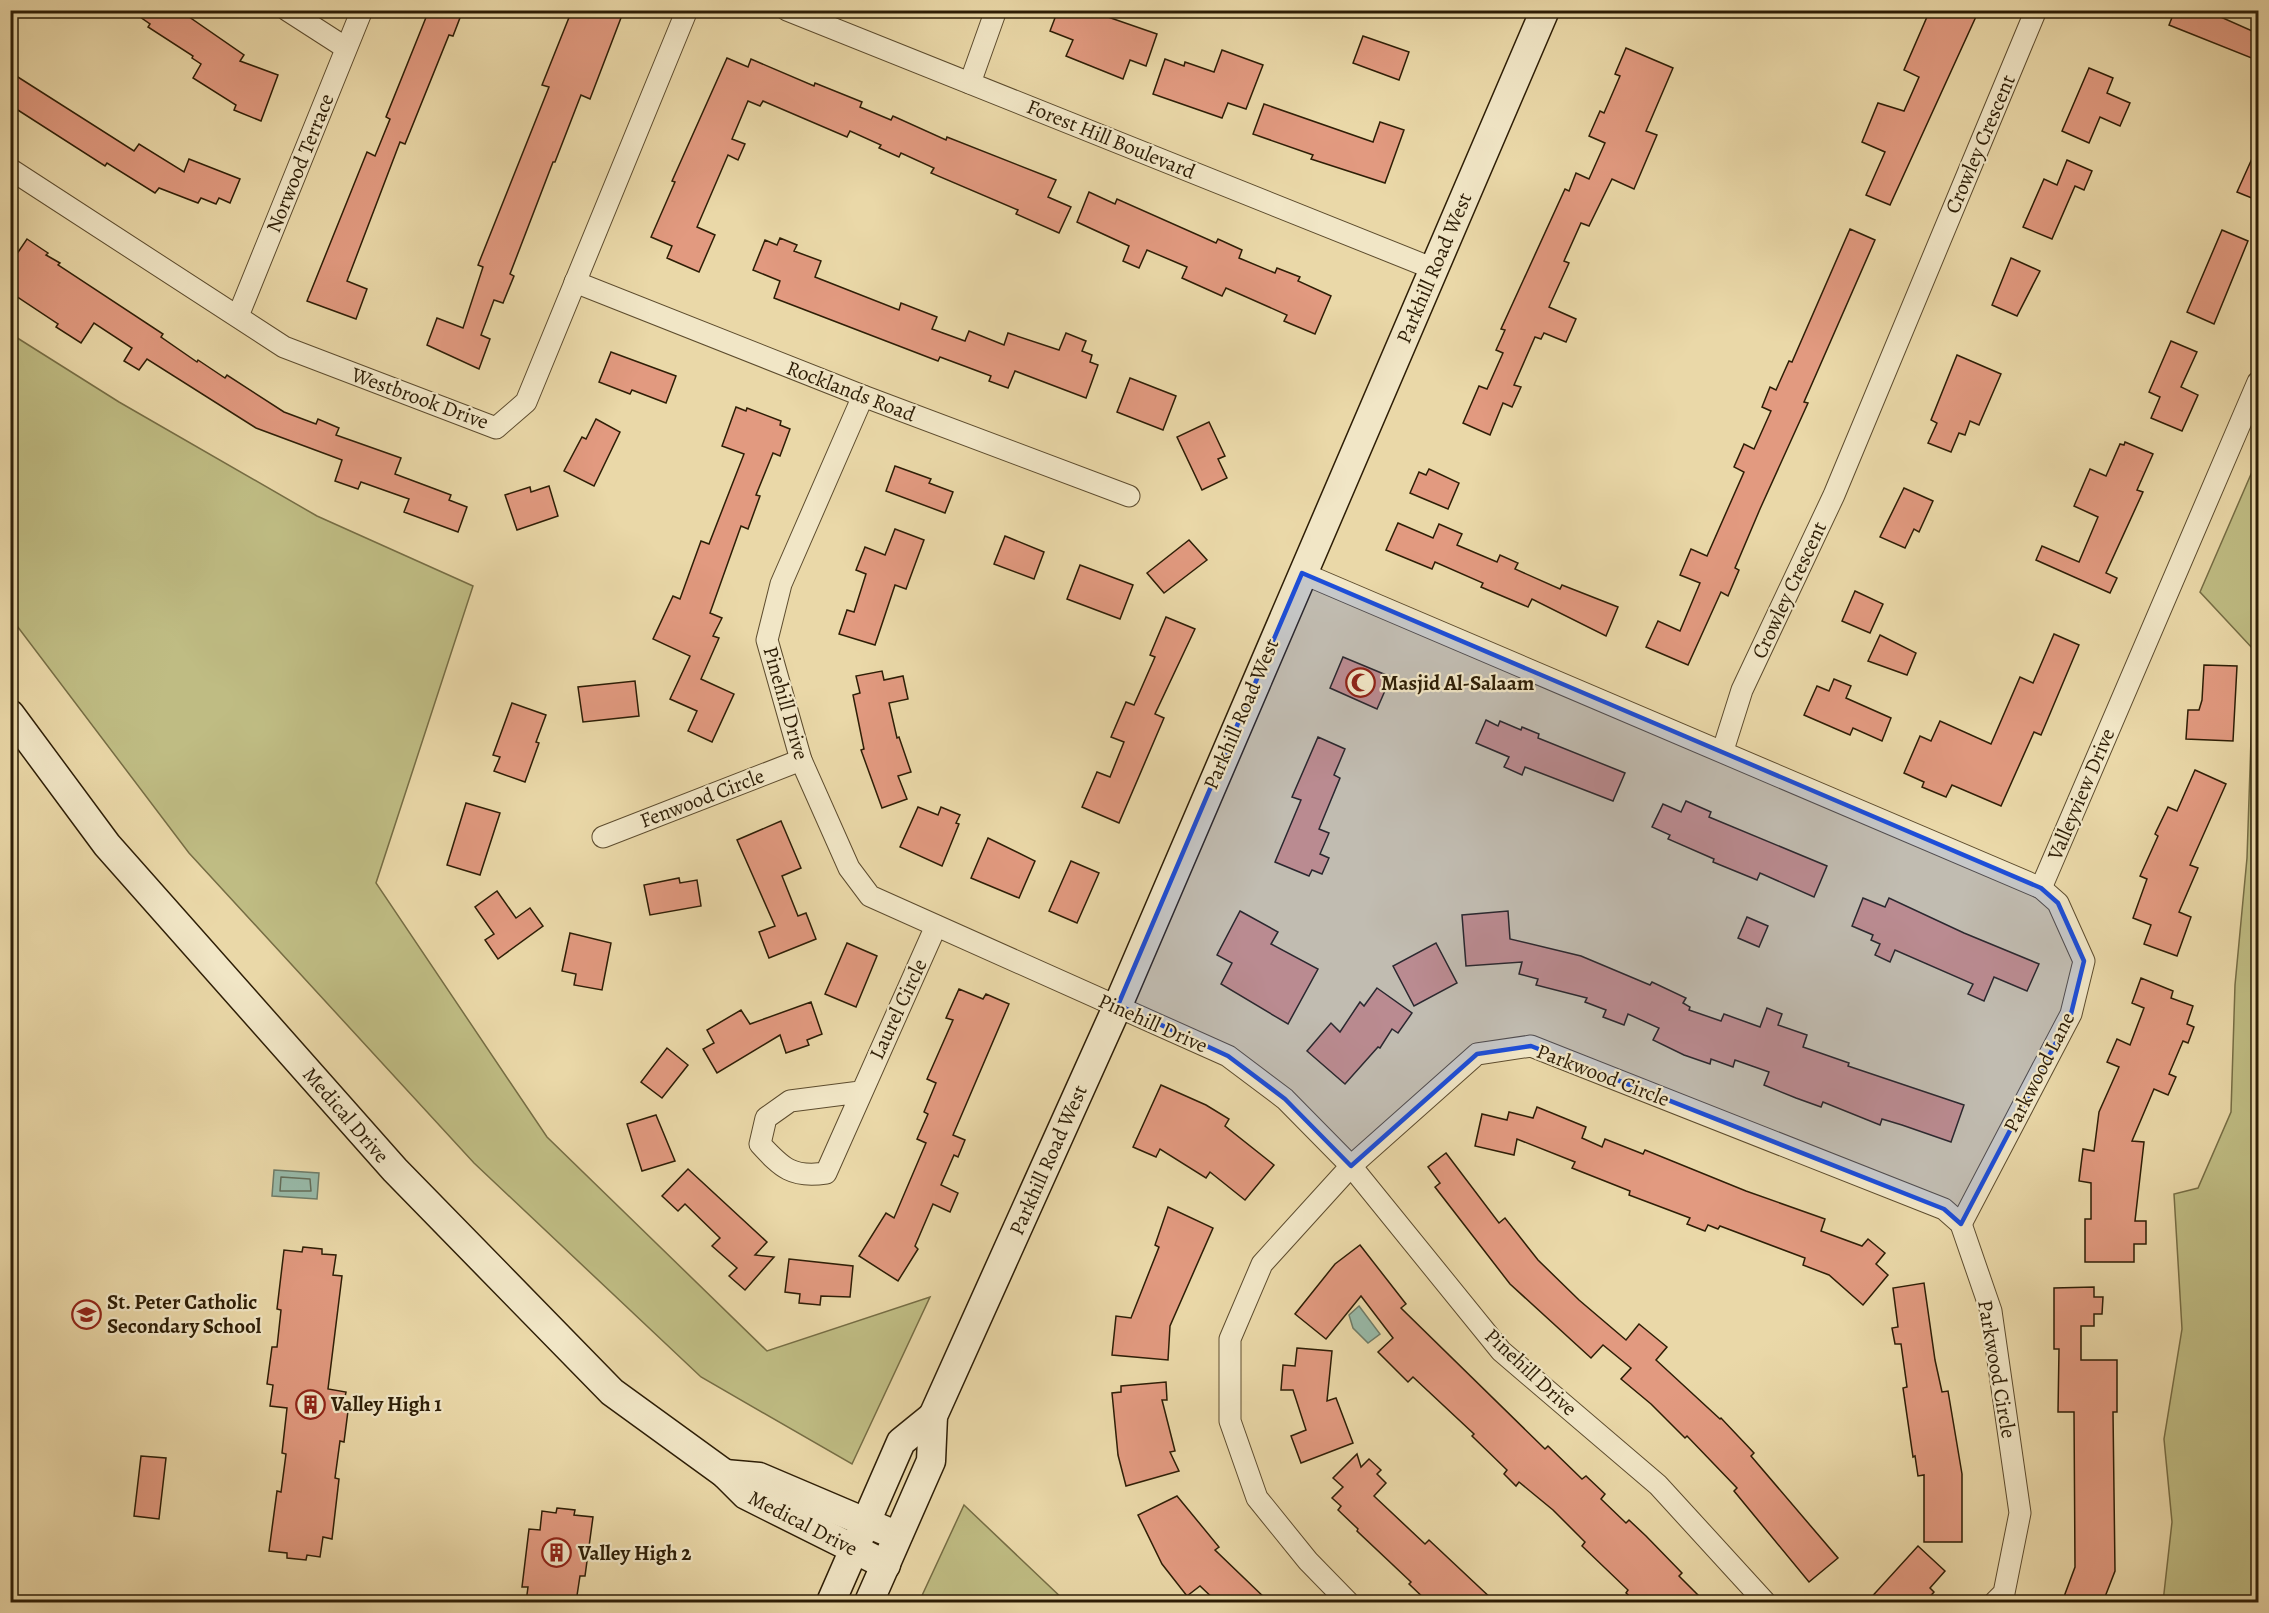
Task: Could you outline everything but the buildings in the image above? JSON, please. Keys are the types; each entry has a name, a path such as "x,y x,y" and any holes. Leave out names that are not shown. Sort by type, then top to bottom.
{"main road":[{"name":"Parkhill Road West","path":"869,1602 931,1461 933,1416 1118,1005 1545,10"},
{"name":"Medical Drive","path":"10,714 107,845 395,1170 612,1392 725,1474 746,1495 886,1565"},
{"name":"Parkhill Road West","path":"831,1602 901,1442 933,1416"},
{"name":"Medical Drive","path":"725,1474 759,1477 898,1536"}],"street":[{"path":"287,10 346,48"},
{"name":"Norwood Terrace","path":"238,316 362,10"},
{"name":"Westbrook Drive","path":"10,169 284,347 496,428 526,402 687,10"},
{"name":"Forest Hill Boulevard","path":"787,10 1434,269"},
{"path":"970,83 996,10"},
{"name":"Crowley Crescent","path":"1723,750 1742,690 1834,495 2036,10"},
{"name":"Rocklands Road","path":"575,282 863,396 1129,496"},
{"name":"Valleyview Drive","path":"2041,888 2259,382"},
{"name":"Pinehill Drive","path":"863,396 781,584 767,640 801,760 849,868 870,896 1228,1056 1285,1099 1351,1166 1502,1351 1658,1485 1765,1602"},
{"path":"1302,573 1723,750 2041,888"},
{"name":"Fenwood Circle","path":"603,837 801,760"},
{"name":"Parkwood Lane","path":"1961,1224 2071,1014 2084,961 2058,903 2041,888"},
{"name":"Laurel Circle","path":"860,1092 790,1101 766,1118 760,1144 777,1163 804,1177 826,1173 860,1092 936,926"},
{"name":"Parkwood Circle","path":"1348,1602 1308,1561 1257,1498 1230,1421 1230,1339 1262,1264 1351,1166 1477,1054 1531,1046 1944,1209 1961,1224 1991,1311 2020,1513 2004,1593 1995,1602"}],"highlighted area":[{"path":"1302,573 2041,888 2058,903 2084,961 2071,1014 1961,1224 1944,1209 1531,1046 1477,1054 1351,1166 1285,1099 1228,1056 1118,1005"}],"shaded area":[{"path":"11,334 119,402 317,516 473,586 376,883 547,1137 767,1351 930,1297 852,1464 701,1377 474,1163 189,853 11,618"},
{"path":"2258,458 2258,1602 2163,1602 2172,1522 2164,1439 2182,1329 2174,1194 2198,1188 2231,1112 2235,985 2247,858 2254,650 2200,592"},
{"path":"964,1505 1066,1602 919,1602"}],"water":[{"path":"274,1170 319,1173 317,1199 272,1196"},
{"path":"1359,1306 1380,1334 1368,1343 1353,1328 1349,1315"}],"place":[{"name":"Masjid Al-Salaam","path":"1360,683"},
{"name":"St. Peter Catholic Secondary School","path":"86,1314"},
{"name":"Valley High 1","path":"310,1404"},
{"name":"Valley High 2","path":"557,1553"}]}
